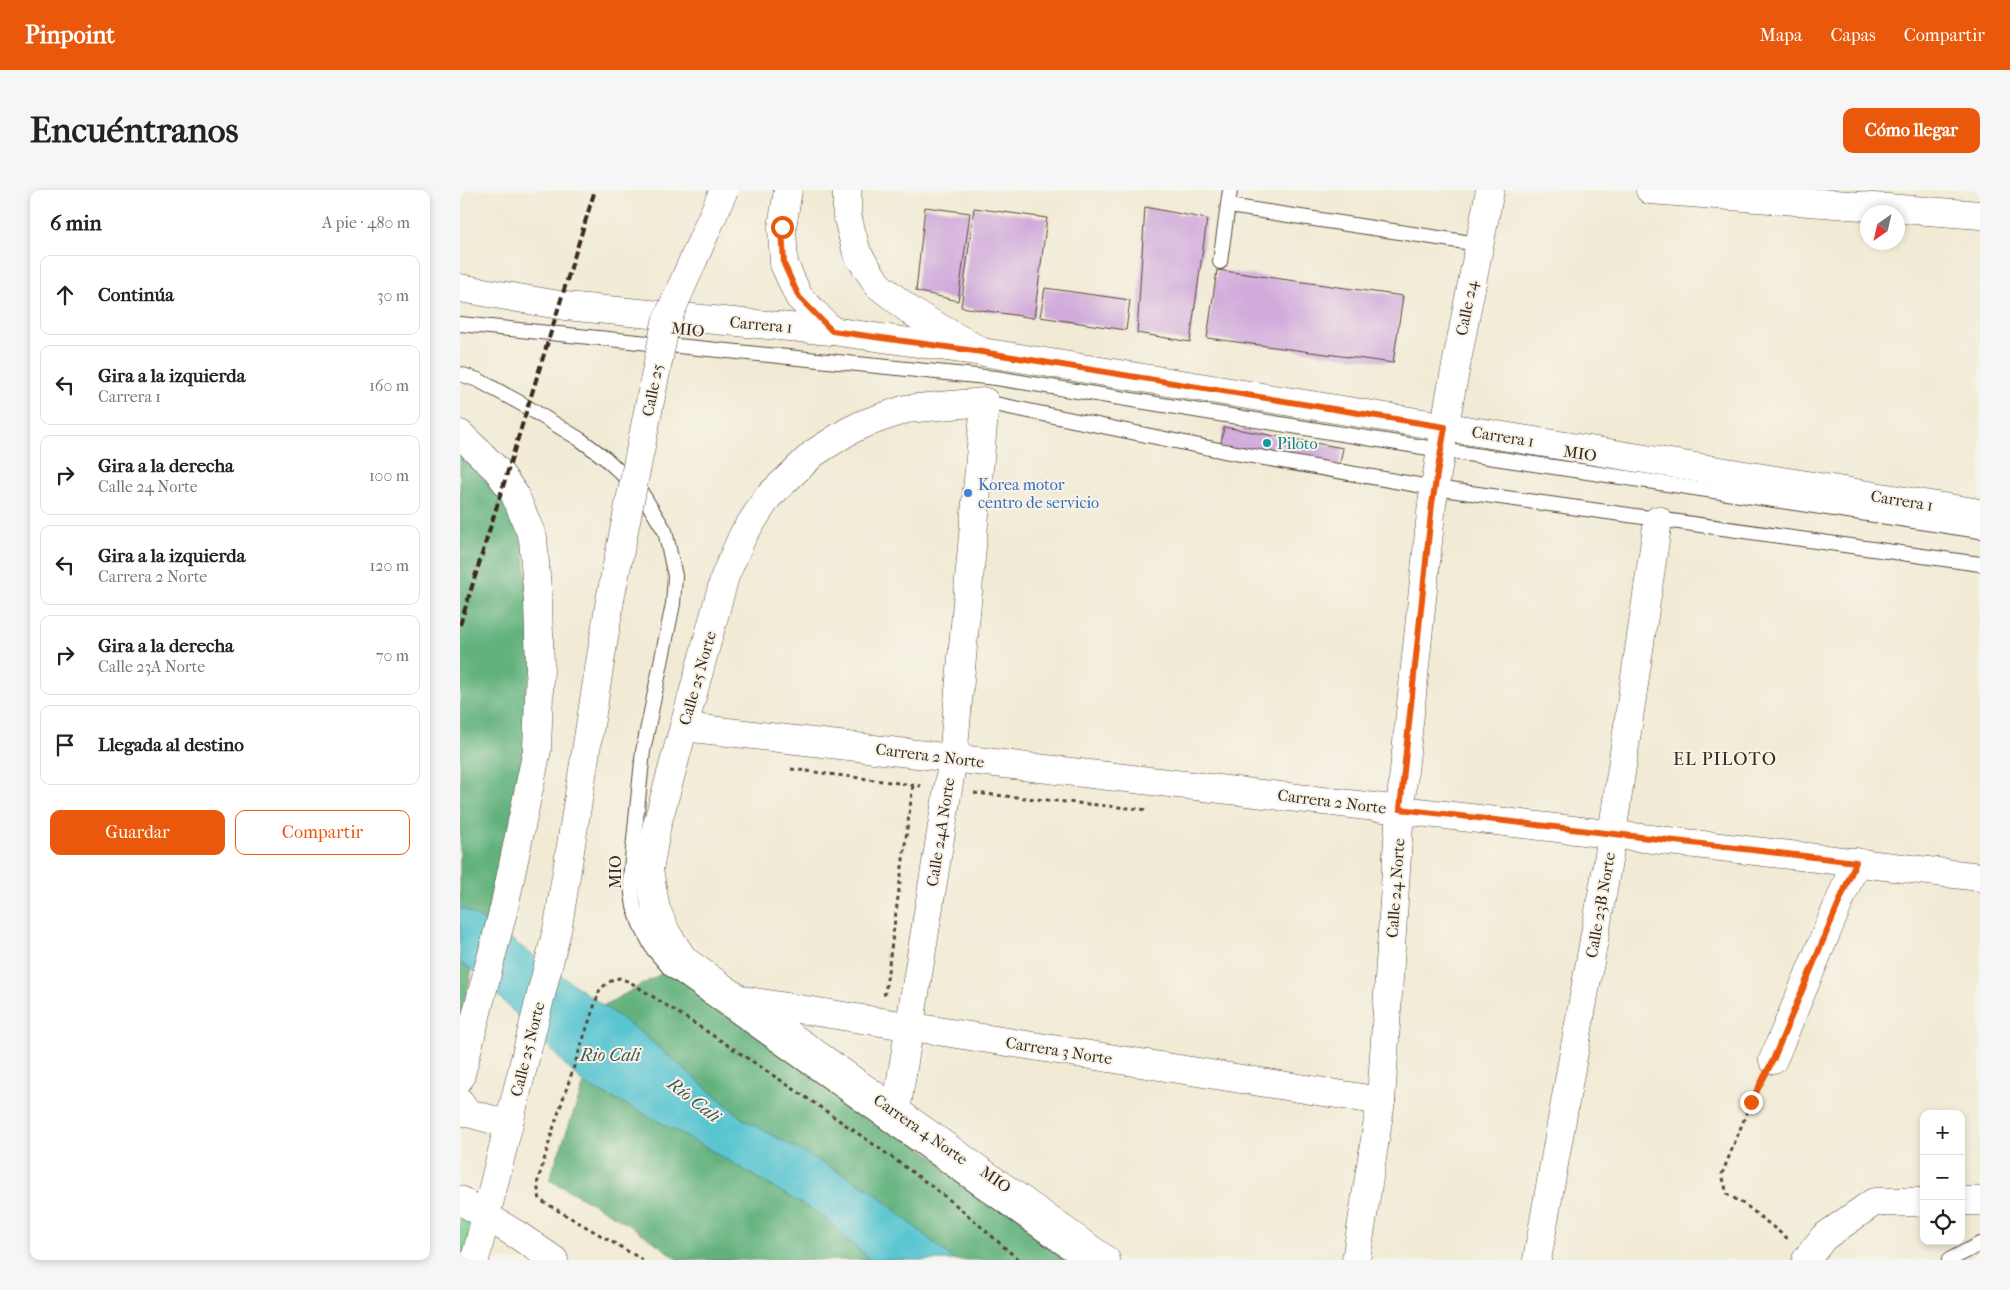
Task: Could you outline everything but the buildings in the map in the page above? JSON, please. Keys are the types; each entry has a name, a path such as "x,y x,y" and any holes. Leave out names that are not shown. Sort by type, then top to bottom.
{"street":[{"name":"Calle 25","path":"610,600 666,322 724,190"},
{"path":"788,190 782,227 784,264 799,297 832,331"},
{"path":"847,190 847,215 857,253 878,285 912,312 982,352"},
{"name":"Calle 24","path":"1443,439 1478,244 1490,190"},
{"path":"1650,190 1980,215"},
{"name":"Carrera 1","path":"460,288 565,306 832,331 982,352 1443,439 1980,513"},
{"name":"Calle 25 Norte","path":"736,999 684,960 667,934 656,908 649,870 657,825 726,576 743,535 768,497 814,453 863,424 906,409 985,402"},
{"name":"Calle 24A Norte","path":"896,1111 908,1026 953,758 985,402"},
{"path":"460,434 498,472 515,495 533,538 538,602 540,667 537,750 504,908 460,1078"},
{"name":"Calle 24 Norte","path":"1356,1260 1381,1101 1400,809 1435,488 1443,439"},
{"name":"Calle 23B Norte","path":"1537,1260 1612,834 1658,520"},
{"name":"Calle 25 Norte","path":"475,1260 558,926 610,600"},
{"name":"Carrera 2 Norte","path":"684,727 1980,877"},
{"path":"1773,1060 1856,862"},
{"name":"Carrera 3 Norte","path":"736,999 1381,1101"},
{"name":"Carrera 4 Norte","path":"736,999 1106,1260"},
{"path":"460,1102 468,1113 509,1117"},
{"path":"460,1200 554,1260"},
{"path":"1965,1201 1980,1201"},
{"path":"1808,1258 1824,1237 1874,1202 1920,1202"}],"lane":[{"path":"1220,262 1230,190"},
{"path":"1229,206 1478,244"},
{"name":"MIO","path":"460,324 996,378 1443,439 1980,531"},
{"name":"MIO","path":"460,374 478,380 522,404 581,440 605,458 641,492 665,531 675,576 673,604 642,751 630,879 634,907 640,924 654,949 670,969 1080,1260"},
{"path":"985,402 1224,451 1435,488 1980,564"},
{"path":"1949,1260 1980,1244"}],"path":[{"path":"786,768 913,785 885,994 875,993"},
{"path":"643,1260 540,1200 536,1184 600,989 620,978 630,982 759,1065 940,1192 1019,1260"},
{"path":"1773,1060 1751,1102 1722,1174 1727,1194 1747,1206 1808,1258"}],"green space":[{"path":"460,434 515,495 540,667 491,925 460,907"},
{"path":"460,963 472,969 460,1033"},
{"path":"670,969 1079,1260 954,1260 870,1189 743,1119 640,1032 603,1006"},
{"path":"584,1084 707,1148 824,1217 870,1260 678,1260 632,1227 549,1180"},
{"path":"460,1200 486,1215 475,1260 460,1260"}],"water":[{"name":"Rio Cali","path":"460,907 491,925 640,1032 743,1119 870,1189 954,1260 870,1260 824,1217 707,1148 584,1084 472,969 460,963"}],"railway":[{"path":"460,625 595,190"}],"place":[{"name":"Piloto","path":"1267,443"},
{"name":"Korea motor centro de servicio","path":"968,493"}],"district":[{"name":"EL PILOTO","path":"1725,759"}],"route":[{"path":"782,227 784,264 799,297 832,331 982,352 1445,427 1432,504 1400,809 1856,862 1773,1060 1751,1102"}],"water label":[{"name":"Río Cali","path":"694,1100"}]}
